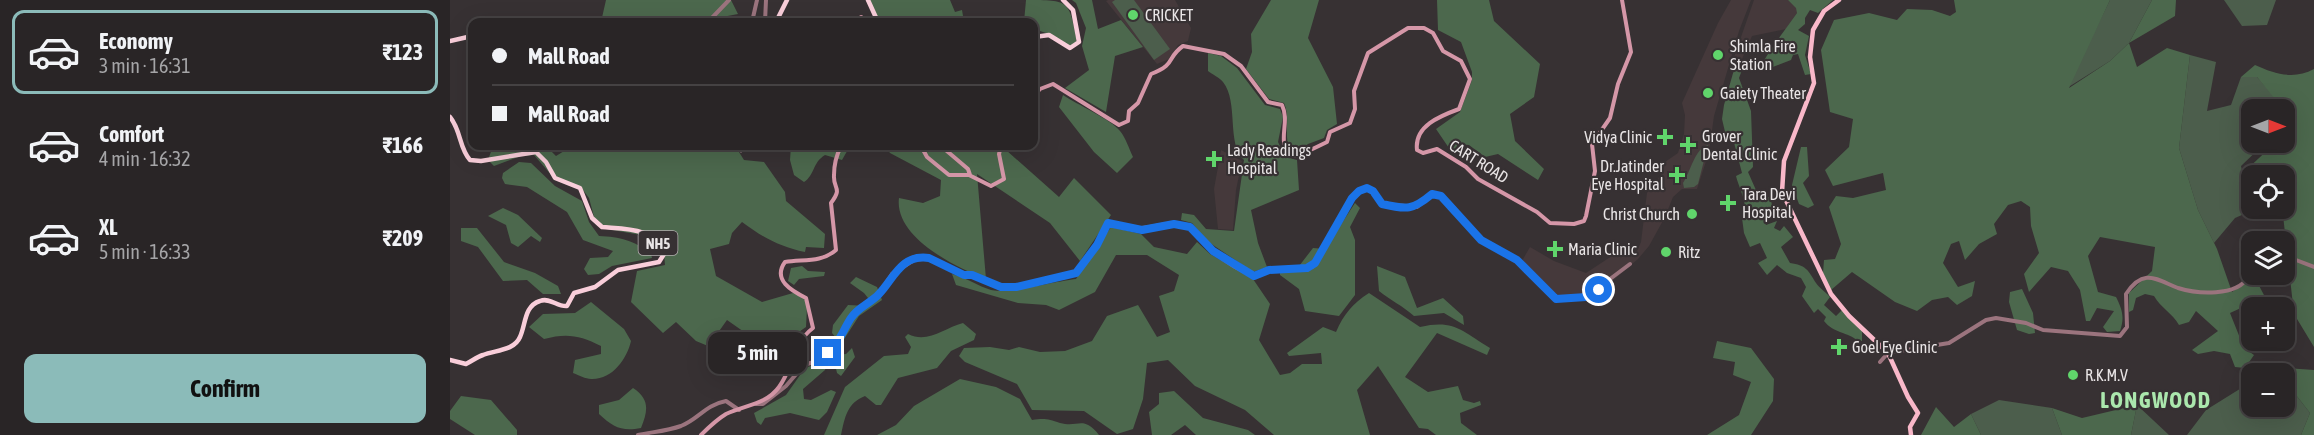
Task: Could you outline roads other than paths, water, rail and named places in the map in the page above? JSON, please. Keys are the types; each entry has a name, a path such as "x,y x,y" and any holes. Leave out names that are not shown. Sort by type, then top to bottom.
{"highway":[{"path":"778,18 787,0"},
{"path":"868,0 876,18"},
{"path":"1038,36 1049,35 1070,48 1079,42 1072,10 1063,0"},
{"path":"450,40 468,37"},
{"name":"NH5","path":"450,117 470,160 481,161 536,153 546,162 555,178 580,188 596,223 602,227 645,232 661,246 664,254 659,262 618,270 595,287 574,293 567,306 560,306 546,300 539,301 526,315 519,338 505,349 482,355 466,364 450,360"}],"main road":[{"name":"CART ROAD","path":"1038,91 1053,84 1119,124 1128,121 1129,111 1138,103 1151,74 1166,68 1177,50 1183,46 1215,51 1241,66 1268,102 1282,105 1286,114 1283,146 1288,154 1298,156 1310,147 1327,142 1330,132 1350,123 1355,109 1354,91 1372,48 1408,28 1424,28 1434,33 1443,51 1461,61 1470,79 1459,110 1426,125 1417,139 1417,150 1423,153 1437,149 1466,167 1478,178 1537,212 1550,223 1574,224 1584,221 1587,216 1595,171 1592,144 1610,118 1616,92 1631,52 1622,0"},
{"path":"1839,0 1824,11 1813,30 1810,57 1814,83 1784,161 1781,185 1796,225 1809,244 1831,294 1849,316 1888,353 1918,413 1911,433"},
{"path":"701,435 716,421 756,404 779,387 791,365 802,336 813,328 806,298 786,285 780,276 780,268 785,262 806,262 830,255 836,250 831,203 838,189 833,177 840,150"},
{"path":"923,150 927,157 949,174 970,176 991,186 1004,180 1000,150"},
{"path":"945,150 968,169 970,176"}],"street":[{"path":"712,18 729,0"},
{"path":"753,18 757,0"},
{"path":"765,18 766,0"},
{"path":"756,404 763,404 783,390 804,365 820,360 835,348 852,315 878,296 892,274 914,260 929,258 994,286 1016,287 1076,273 1111,222 1121,227 1142,230 1174,224 1190,227 1213,251 1254,276 1269,270 1312,267 1352,198 1363,189 1373,191 1382,204 1396,207 1417,207 1432,194 1437,194 1453,207 1481,240 1517,260 1556,299 1586,297 1630,264"},
{"path":"2295,260 2314,267"},
{"path":"1880,362 1888,353 1949,343 1986,320 1996,318 2026,323 2043,330 2120,336 2127,327 2126,294 2138,281 2160,279 2186,290 2226,291 2241,283"},
{"path":"638,435 681,426 706,407 717,402 726,401 740,410"}],"place":[{"name":"CRICKET","path":"1133,15"},
{"name":"Shimla Fire Station","path":"1718,55"},
{"name":"Gaiety Theater","path":"1708,93"},
{"name":"Vidya Clinic","path":"1665,137"},
{"name":"Grover Dental Clinic","path":"1688,145"},
{"name":"Lady Readings Hospital","path":"1214,159"},
{"name":"Dr.Jatinder Eye Hospital","path":"1677,175"},
{"name":"Tara Devi Hospital","path":"1728,203"},
{"name":"Christ Church","path":"1692,214"},
{"name":"Maria Clinic","path":"1555,249"},
{"name":"Ritz","path":"1666,252"},
{"name":"Goel Eye Clinic","path":"1839,347"},
{"name":"R.K.M.V","path":"2073,375"}],"district":[{"name":"LONGWOOD","path":"2156,400"}]}
